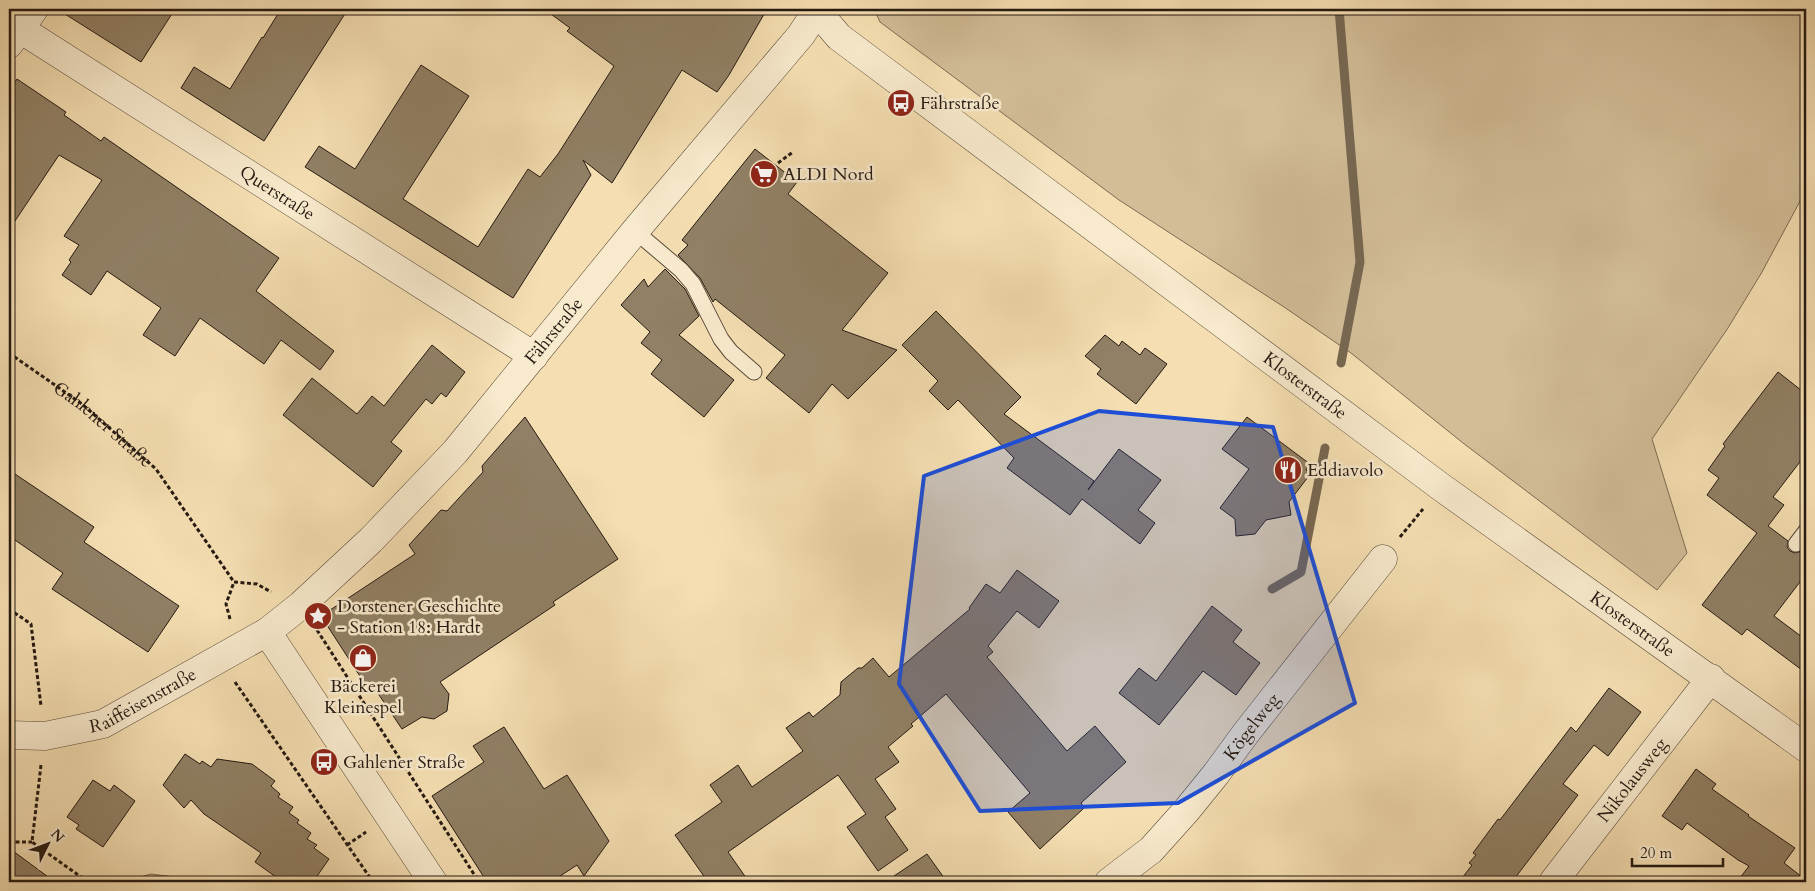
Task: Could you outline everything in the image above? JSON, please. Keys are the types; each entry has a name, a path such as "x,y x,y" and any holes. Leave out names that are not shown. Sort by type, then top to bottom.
{"street":[{"name":"Fährstraße","path":"267,632 301,605 371,540 455,452 635,231 801,35 817,9"},
{"name":"Klosterstraße","path":"817,9 839,37 1441,487 1711,678 1806,748"},
{"name":"Querstraße","path":"18,26 534,356"},
{"name":"Kögelweg","path":"1110,882 1152,850 1198,796 1383,558"},
{"name":"Raiffeisenstraße","path":"9,735 45,736 103,724 267,632"},
{"path":"267,632 433,882"},
{"name":"Nikolausweg","path":"1553,882 1711,678"}],"lane":[{"path":"635,231 681,270 693,284 721,339 731,352 754,372"},
{"path":"1796,544 1806,531"}],"path":[{"path":"778,163 793,152"},
{"name":"Gahlener Straße","path":"9,353 82,404 156,469 234,582 226,604 233,623"},
{"path":"1383,558 1441,487"},
{"path":"301,605 479,882"},
{"path":"9,609 31,624 45,736 32,842"},
{"path":"219,659 373,882"},
{"path":"346,845 356,838"},
{"path":"9,842 32,842 88,882"}],"highlighted area":[{"path":"1099,411 1273,427 1355,703 1178,803 980,811 899,684 924,476"}],"shaded area":[{"path":"874,9 1806,9 1806,190 1762,272 1728,328 1652,439 1687,553 1657,590 1463,443 1351,353 1284,307 1119,200 880,22"},
{"path":"151,874 174,877 180,882 122,882"}],"building":[{"path":"57,9 175,9 141,62"},
{"path":"281,9 348,9 264,141 181,88 194,67 230,89"},
{"path":"544,9 767,9 729,75 717,92 682,70 612,183 583,160 591,175 513,298 305,167 319,146 355,169 421,65 469,96 403,199 478,247 528,169 540,177 558,154 614,66 567,31 570,28"},
{"path":"17,79 66,112 64,115 101,141 104,137 279,258 256,291 334,351 320,370 281,340 264,364 200,318 175,356 143,335 161,308 107,271 91,295 62,275 79,245 64,236 102,180 59,155 9,230 9,91"},
{"path":"755,149 797,182 788,194 888,273 842,330 897,350 848,399 832,384 809,413 766,378 785,355 715,299 713,302 700,278 678,255 688,245 682,240"},
{"path":"665,269 685,289 699,316 679,335 734,380 704,417 651,374 662,360 641,343 650,332 621,305 644,279 648,287"},
{"path":"936,311 1021,397 1004,414 1094,481 1088,490 1119,449 1161,480 1138,510 1155,523 1140,544 1082,499 1070,515 1007,468 1014,458 958,400 948,410 929,391 938,381 902,345"},
{"path":"1105,335 1119,346 1122,341 1140,355 1145,348 1167,364 1136,404 1097,374 1101,369 1085,356"},
{"path":"432,345 465,372 446,397 441,393 432,404 426,399 391,442 402,451 373,487 283,415 312,378 357,414 372,396 384,406"},
{"path":"1778,372 1806,394 1806,454 1773,497 1784,505 1768,526 1788,541 1787,547 1790,551 1795,553 1802,551 1806,555 1806,574 1774,616 1806,640 1806,673 1747,629 1742,635 1702,605 1757,533 1707,495 1719,478 1708,470 1725,446 1723,444"},
{"path":"525,417 618,559 553,602 555,605 440,682 449,694 447,711 434,719 422,717 402,729 375,689 367,687 321,616 415,554 409,545 441,510 447,511 483,472 482,466"},
{"path":"1247,417 1310,464 1306,470 1311,473 1289,502 1291,515 1266,520 1255,534 1236,536 1235,519 1220,508 1249,469 1222,449"},
{"path":"9,470 94,527 84,542 179,606 148,652 52,589 63,573 9,536"},
{"path":"1017,570 1059,601 1039,628 1017,611 988,646 993,652 987,657 1067,751 1095,726 1126,762 1081,803 1084,808 1040,849 1008,812 1030,793 946,694 888,747 899,762 875,779 896,809 885,817 908,850 878,871 847,827 866,814 838,775 728,852 749,882 708,882 675,835 722,802 710,785 738,765 752,787 803,751 786,728 809,712 813,717 840,695 841,682 858,668 862,668 873,658 889,677 970,609 986,584 1000,593"},
{"path":"1212,606 1242,630 1233,642 1260,663 1236,695 1203,671 1159,725 1119,693 1139,668 1156,681"},
{"path":"1609,688 1641,712 1608,756 1594,745 1563,784 1578,795 1512,882 1459,882 1472,865 1469,863 1476,855 1473,853 1498,819 1500,820 1571,727 1576,732"},
{"path":"504,727 544,789 567,775 609,841 584,876 577,865 551,882 487,882 432,796 484,762 473,746"},
{"path":"185,754 200,764 202,761 211,767 217,759 252,764 275,781 271,786 280,794 278,797 293,807 289,813 299,820 297,823 311,833 307,839 317,845 314,848 329,859 313,882 283,882 255,862 261,853 204,814 191,800 184,808 163,785"},
{"path":"1696,769 1716,784 1712,789 1795,848 1784,863 1806,880 1806,882 1737,882 1749,866 1687,823 1682,830 1662,816"},
{"path":"93,780 110,791 114,785 135,801 103,847 76,829 79,825 67,817"},
{"path":"9,848 55,882 9,882"},
{"path":"927,854 947,882 885,882"}],"waterway":[{"path":"1339,9 1360,262 1341,363"},
{"path":"1272,589 1301,572 1325,448"}],"place":[{"name":"Fährstraße","path":"901,103"},
{"name":"ALDI Nord","path":"764,174"},
{"name":"Eddiavolo","path":"1288,470"},
{"name":"Dorstener Geschichte - Station 18: Hardt","path":"318,616"},
{"name":"Bäckerei Kleinespel","path":"363,658"},
{"name":"Gahlener Straße","path":"324,762"}]}
